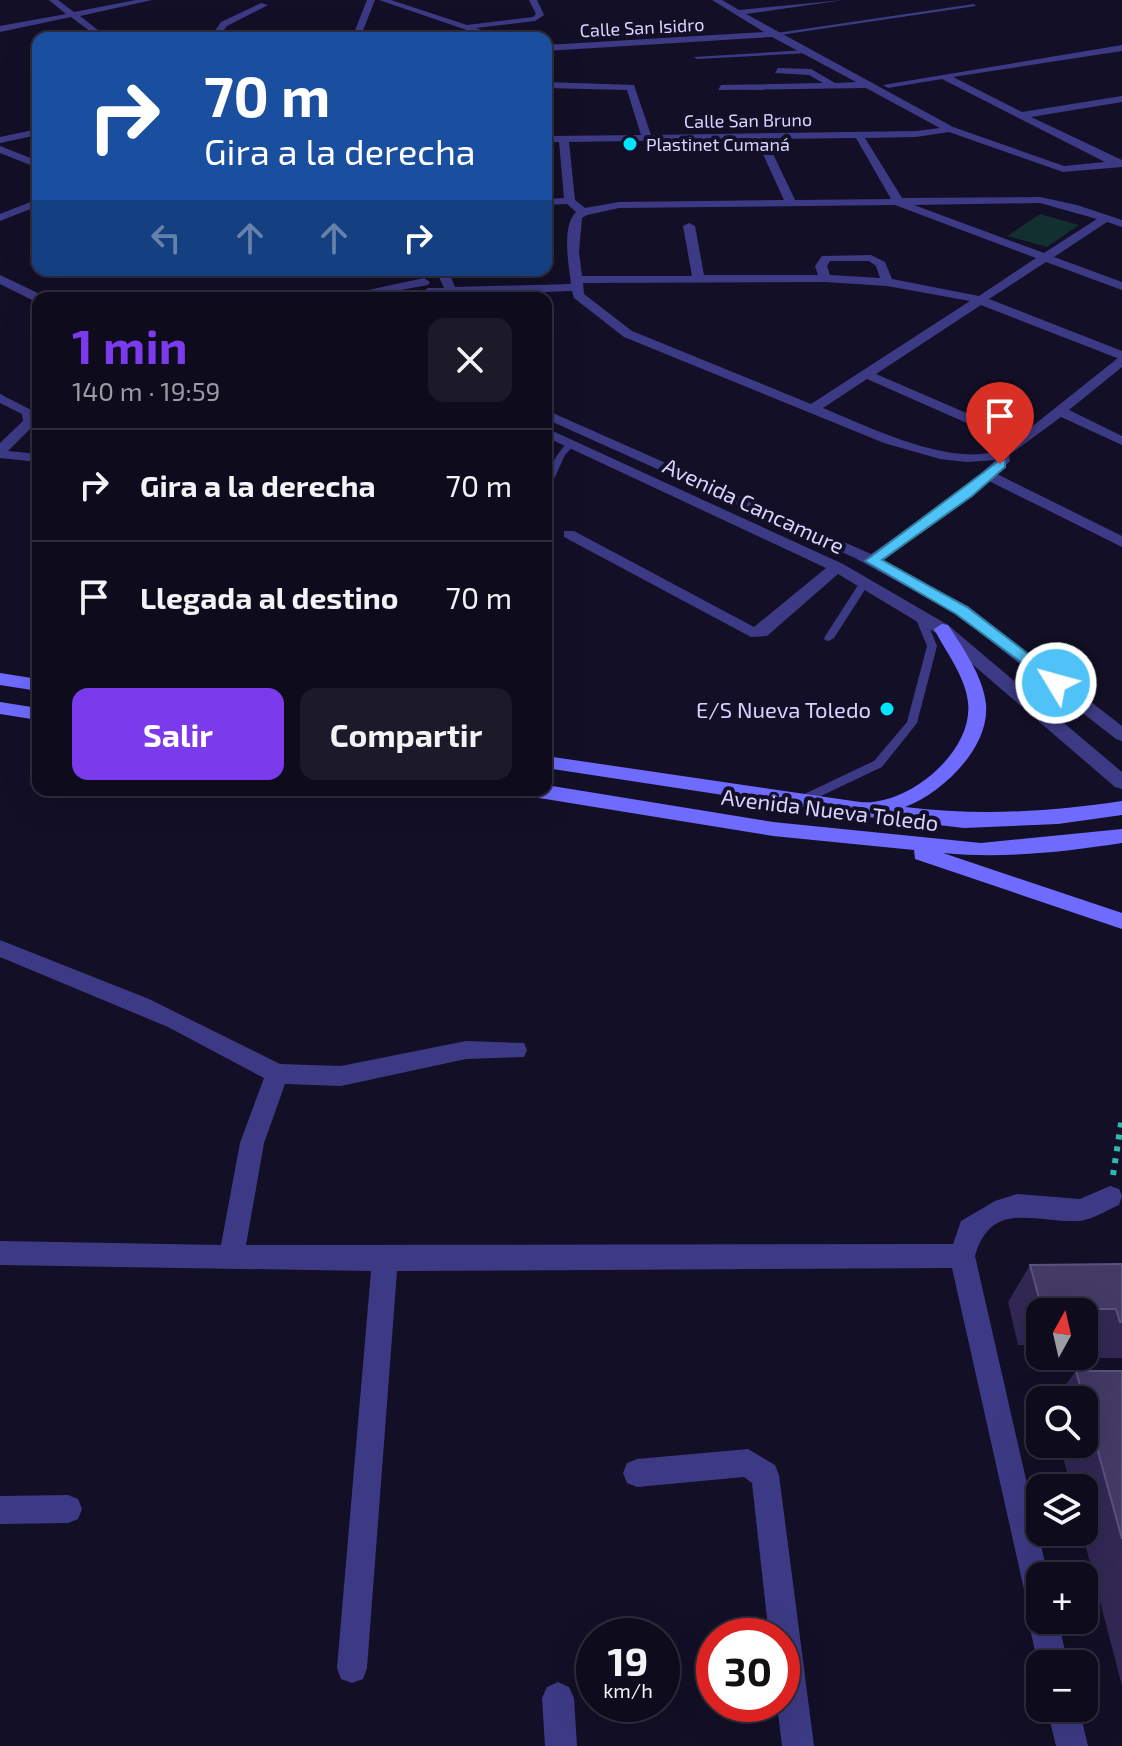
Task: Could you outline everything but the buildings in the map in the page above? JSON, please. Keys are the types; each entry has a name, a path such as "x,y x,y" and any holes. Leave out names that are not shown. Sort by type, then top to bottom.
{"main road":[{"path":"860,809 902,802 936,779 958,757 971,734 977,713 970,683 942,629"},
{"path":"0,679 32,684"},
{"path":"0,708 32,713"},
{"name":"Avenida Nueva Toledo","path":"552,763 860,809 964,821 1058,817 1122,808"},
{"name":"Avenida Nueva Toledo","path":"552,793 773,829 981,850 1122,836"},
{"path":"884,842 1070,901 1122,921"}],"street":[{"path":"53,0 96,32"},
{"path":"0,29 148,0"},
{"path":"358,32 371,0"},
{"path":"383,0 480,32"},
{"path":"462,26 535,19 540,15 533,0"},
{"path":"716,0 865,85 950,129 1063,169 1120,164"},
{"path":"737,13 840,0"},
{"path":"215,32 224,24 264,5"},
{"name":"Calle San Isidro","path":"552,48 740,37 769,32"},
{"path":"888,85 1122,48"},
{"path":"778,71 811,72 834,86"},
{"path":"945,77 1120,164"},
{"path":"552,85 631,87 647,137"},
{"path":"721,88 865,85"},
{"path":"1023,115 1122,99"},
{"name":"Calle San Bruno","path":"552,139 859,135 950,129"},
{"path":"0,140 32,133"},
{"path":"859,135 899,203 1122,286"},
{"path":"760,136 791,203"},
{"path":"564,139 570,201"},
{"path":"0,149 32,162"},
{"path":"520,292 576,287 699,279 825,278 887,282 978,299 1122,358 1022,442 1002,454 967,458 940,455 889,440 628,334 576,287 573,252 577,217 583,212 619,205 1040,200 1122,224"},
{"path":"552,202 570,201 583,212"},
{"path":"0,218 32,205"},
{"path":"814,408 1106,218"},
{"path":"689,226 699,279"},
{"path":"825,278 821,266 826,258 871,258 881,264 887,282"},
{"path":"0,279 32,295"},
{"path":"378,292 426,285 447,292"},
{"path":"551,292 576,287"},
{"path":"866,374 1022,442"},
{"path":"0,398 28,412 30,422 0,452"},
{"path":"1061,412 1122,441"},
{"name":"Avenida Cancamure","path":"552,417 872,561 962,610 1122,735"},
{"name":"Avenida Cancamure","path":"552,435 837,567 918,612 1122,782"},
{"path":"0,452 32,457"},
{"path":"872,561 988,475 1003,461 1002,454"},
{"path":"988,475 1122,542"},
{"path":"569,534 751,632 761,632 837,567"},
{"path":"0,948 100,987 211,1037 277,1074 341,1076 466,1050 516,1050"},
{"path":"231,1258 252,1143 277,1074"},
{"path":"1030,1562 962,1256 970,1229 995,1212 1017,1205 1081,1210 1110,1197"},
{"path":"0,1253 385,1259 962,1256"},
{"path":"352,1668 385,1259"},
{"path":"637,1473 748,1463 765,1475 798,1746"},
{"path":"0,1510 68,1509"},
{"path":"558,1698 561,1746"},
{"path":"1066,1722 1072,1746"}],"lane":[{"path":"769,32 974,5"},
{"path":"697,57 806,52"},
{"path":"552,474 561,454 572,443"},
{"path":"829,638 865,582"},
{"path":"802,800 878,764 912,723 932,646 918,612"}],"path":[{"path":"1110,1197 1122,1117"}],"green space":[{"path":"1040,214 1079,225 1047,247 1007,236"}],"place":[{"name":"Plastinet Cumaná","path":"630,144"},
{"name":"E/S Nueva Toledo","path":"887,709"}],"route":[{"path":"1000,464 967,493 872,561 962,610 1056,683"}]}
